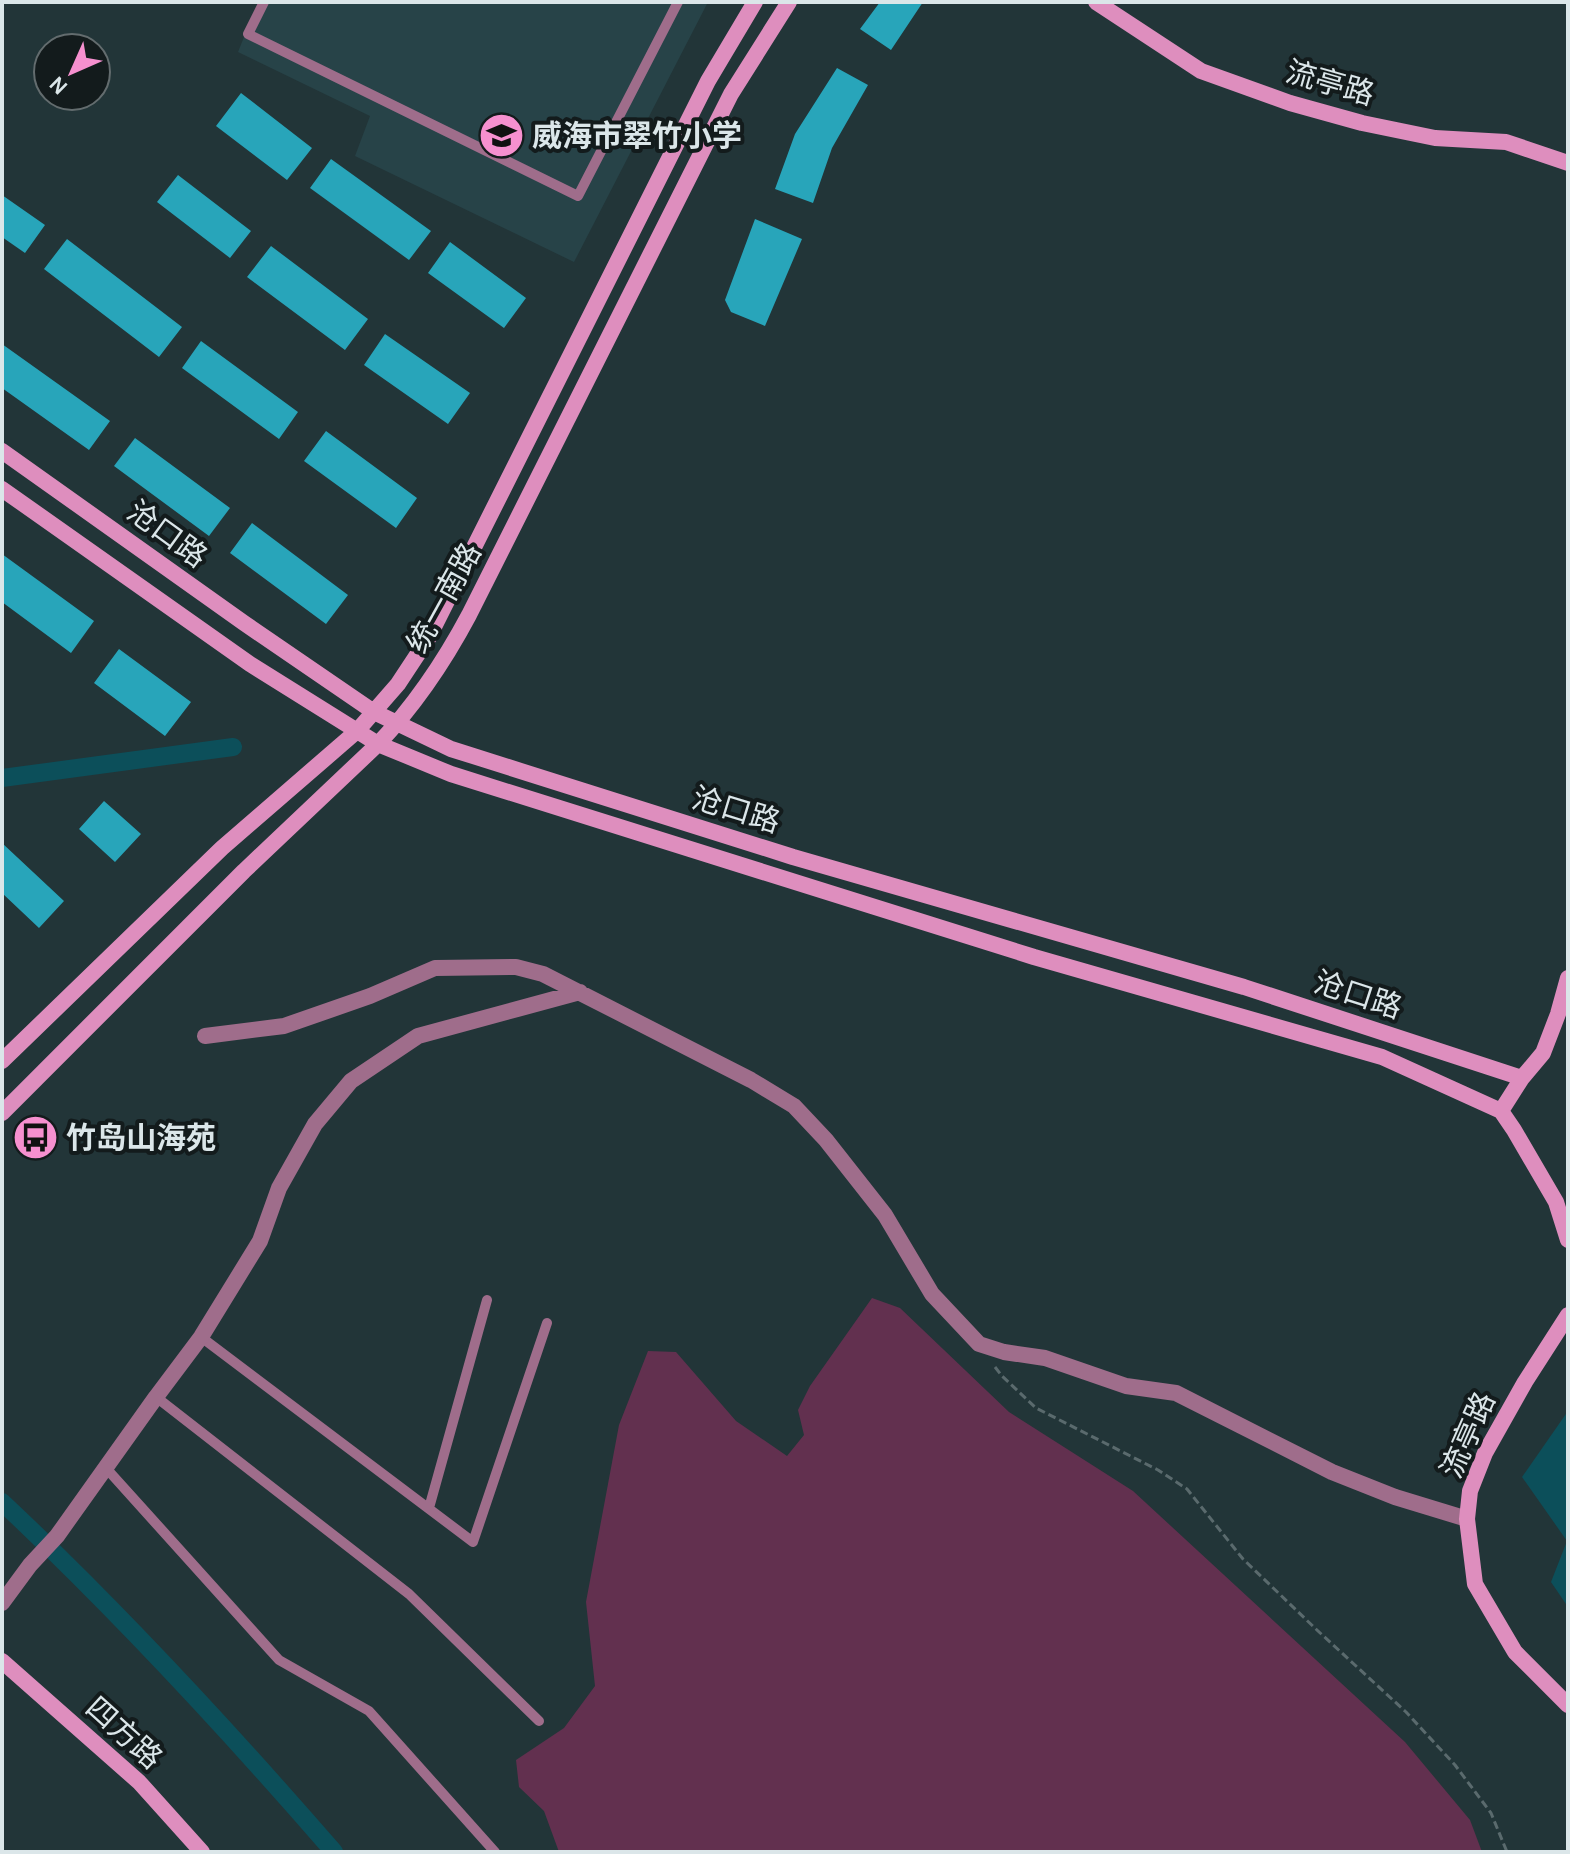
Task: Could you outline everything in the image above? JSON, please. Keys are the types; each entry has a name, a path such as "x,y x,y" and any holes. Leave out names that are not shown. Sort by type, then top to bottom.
{"street":[{"name":"统一南路","path":"2,1061 222,848 357,731 398,684 429,637 708,81 755,2"},
{"name":"统一南路","path":"2,1113 244,871 378,744 427,685 449,653 731,94 789,2"},
{"name":"流亭路","path":"1096,2 1201,71 1290,103 1362,123 1435,138 1506,142 1568,163"},
{"name":"沧口路","path":"2,451 374,712 451,749 793,857 1244,987 1522,1078"},
{"name":"沧口路","path":"2,489 250,664 378,744 451,774 1034,957 1382,1057 1501,1111"},
{"path":"205,1036 284,1026 370,996 435,968 516,967 543,974 751,1080 794,1106 826,1140 885,1215 932,1294 979,1344 1004,1352 1045,1358 1126,1386 1176,1393 1332,1472 1395,1497 1467,1519"},
{"path":"1568,978 1543,1053 1501,1111 1556,1202 1568,1240"},
{"path":"2,1603 30,1565 57,1536 201,1337 260,1241 279,1188 315,1124 351,1081 418,1036 580,992"},
{"name":"流亭路","path":"1568,1315 1485,1453 1470,1491 1467,1519 1475,1584 1515,1652 1568,1705"},
{"name":"四方路","path":"2,1661 139,1782 202,1852"}],"lane":[{"path":"264,2 248,34 578,196 678,2"},
{"path":"429,1508 487,1300"},
{"path":"201,1337 473,1542 547,1323"},
{"path":"156,1397 409,1594 539,1721"},
{"path":"106,1468 279,1660 369,1711 495,1852"}],"path":[{"path":"979,1344 1002,1376 1036,1408 1158,1470 1187,1489 1243,1559 1406,1712 1455,1765 1491,1813 1507,1852"}],"shaded area":[{"name":"威海市翠竹小学","path":"258,2 708,2 574,262 355,156 370,116 238,52"},
{"path":"872,1298 900,1308 1009,1412 1133,1491 1405,1742 1470,1820 1482,1852 559,1852 544,1811 519,1787 516,1760 564,1728 595,1686 586,1602 619,1425 648,1351 676,1352 736,1421 787,1456 804,1435 798,1410 810,1386"}],"water":[{"path":"1568,1411 1568,1607 1551,1582 1567,1541 1522,1477"}],"building":[{"path":"880,2 923,2 891,50 860,29"},
{"path":"837,68 868,85 832,148 813,203 775,189 795,134"},
{"path":"241,93 312,148 287,180 216,126"},
{"path":"331,159 431,231 409,260 310,188"},
{"path":"178,175 251,231 230,258 157,202"},
{"path":"2,195 45,225 25,253 2,237"},
{"path":"755,219 802,239 765,326 731,312 725,300"},
{"path":"67,239 182,327 159,357 44,269"},
{"path":"450,242 526,298 504,328 428,273"},
{"path":"271,246 368,319 345,350 247,277"},
{"path":"385,334 470,393 448,424 364,365"},
{"path":"201,341 298,412 279,439 182,368"},
{"path":"2,344 110,421 89,450 2,388"},
{"path":"326,431 417,498 396,528 304,461"},
{"path":"135,438 230,508 209,536 114,466"},
{"path":"252,523 348,595 326,624 230,553"},
{"path":"2,554 94,621 71,653 2,602"},
{"path":"119,649 191,702 165,736 94,683"},
{"path":"104,801 141,834 115,862 79,829"},
{"path":"2,843 64,901 39,928 2,893"}],"waterway":[{"path":"2,778 233,747"},
{"path":"2,1502 172,1673 334,1852"}],"place":[{"name":"威海市翠竹小学","path":"501,136"},
{"name":"竹岛山海苑","path":"35,1138"}]}
